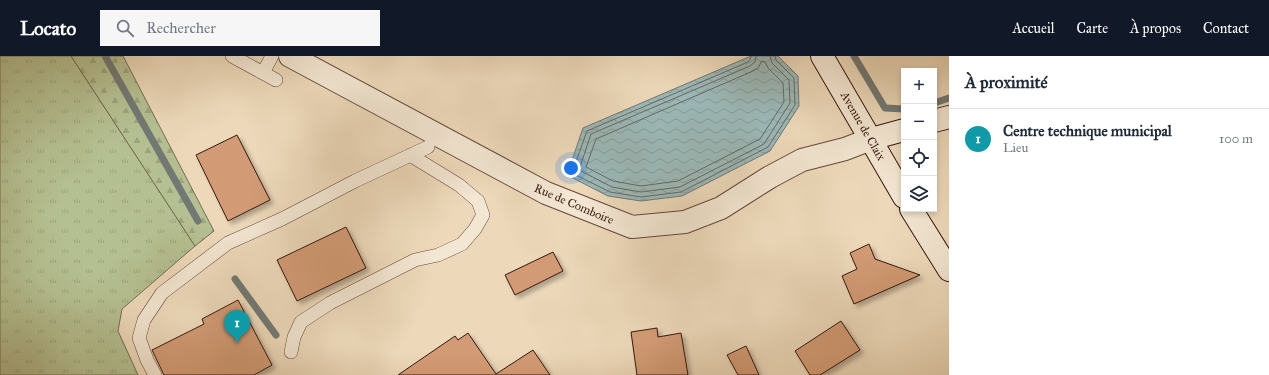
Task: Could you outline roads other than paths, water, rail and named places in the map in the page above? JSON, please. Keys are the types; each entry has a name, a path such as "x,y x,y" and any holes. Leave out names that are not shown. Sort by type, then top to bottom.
{"street":[{"name":"Rue de Comboire","path":"290,56 546,194 632,227 685,222 721,208 770,177 802,160 845,149 871,139 901,131"},
{"name":"Avenue de Claix","path":"822,56 901,192"},
{"path":"937,121 949,117"},
{"path":"913,212 949,270"}],"lane":[{"path":"232,56 276,80"},
{"path":"263,73 272,56"},
{"path":"155,375 146,360 139,338 144,320 162,293 228,243 282,219 354,181 428,147"},
{"path":"291,352 294,337 302,322 324,307 415,260 438,255 462,244 475,230 483,215 478,201 459,185 410,155"}],"water":[{"path":"751,56 778,56 798,76 799,106 770,151 682,196 641,201 608,196 567,175 583,128"}],"waterway":[{"path":"105,56 198,221"},
{"path":"854,56 885,108 901,109"},
{"path":"937,102 949,98"},
{"path":"235,279 276,335"}],"place":[{"name":"Centre technique municipal","path":"237,343"}]}
